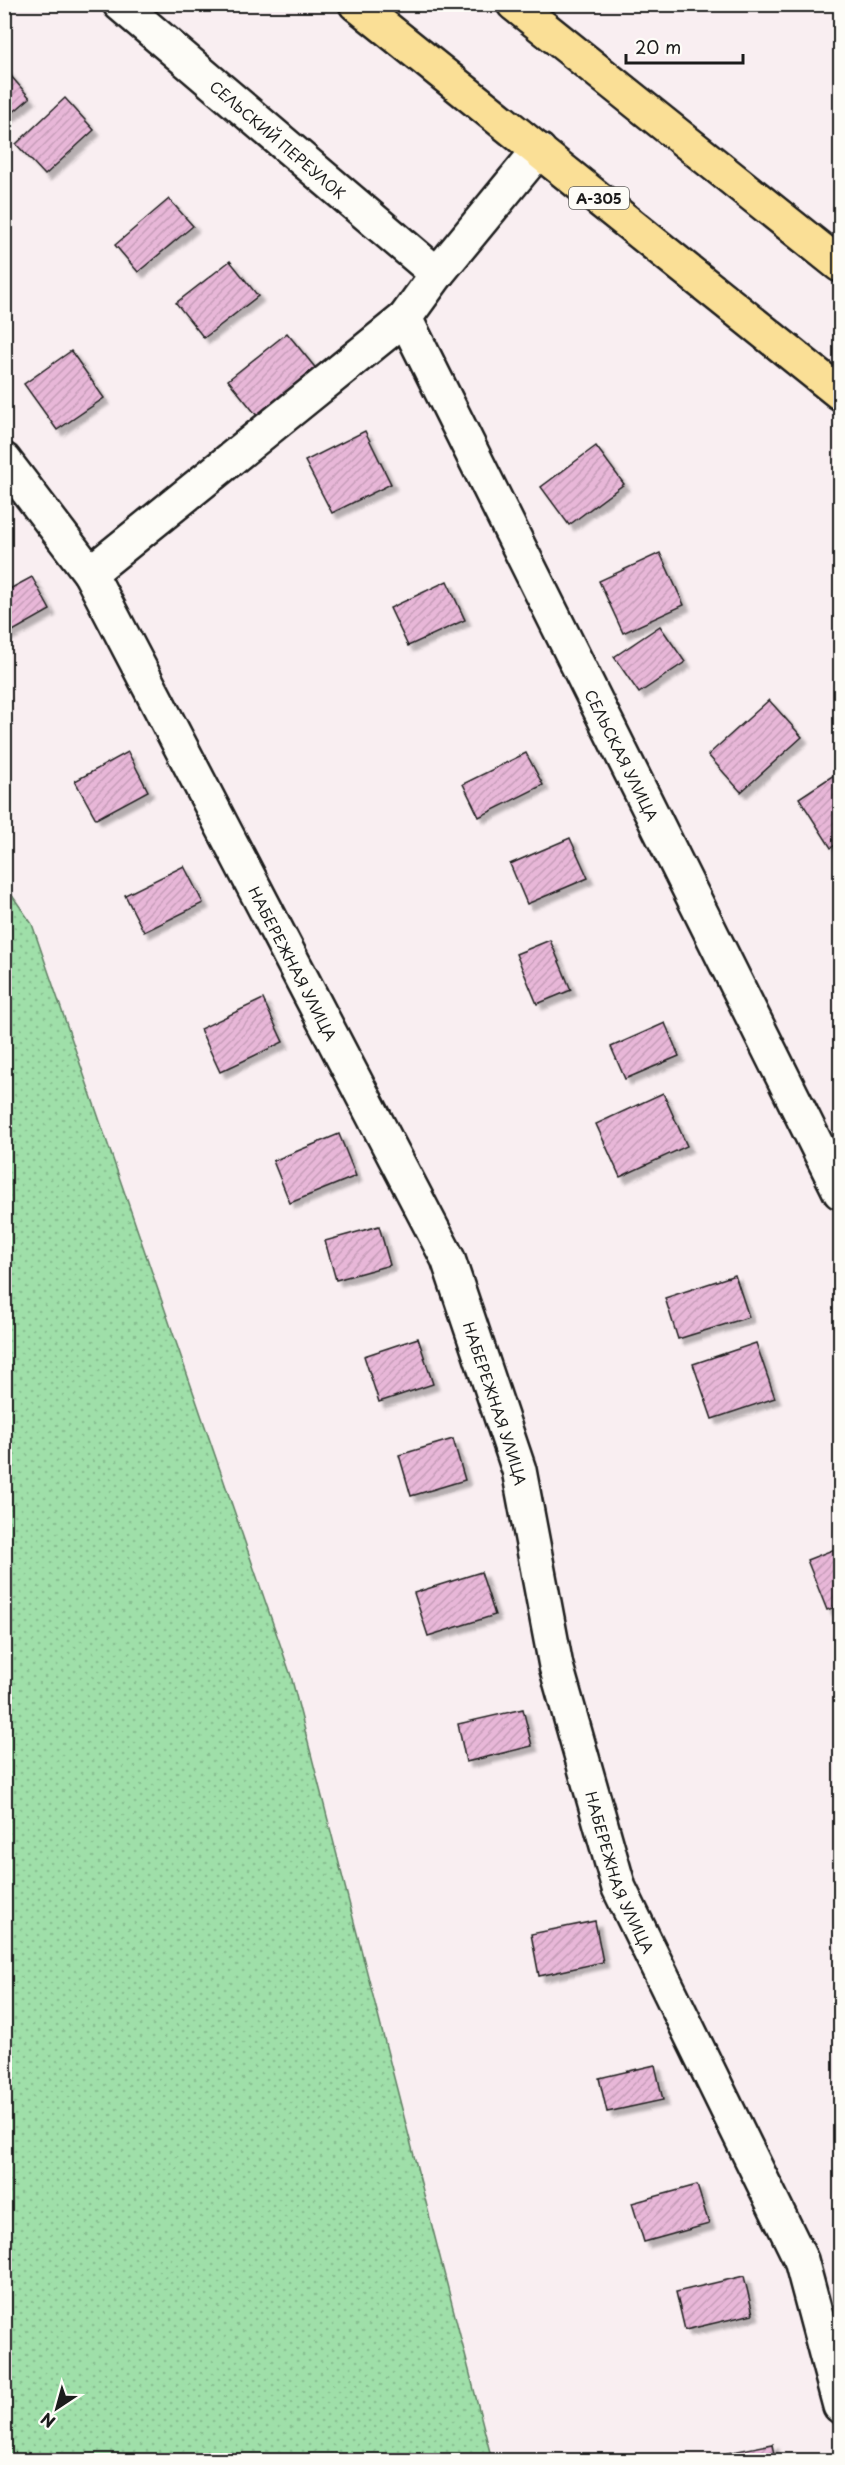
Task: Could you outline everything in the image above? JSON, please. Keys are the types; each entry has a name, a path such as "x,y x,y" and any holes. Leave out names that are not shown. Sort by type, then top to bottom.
{"highway":[{"name":"А-305","path":"356,4 840,393"},
{"path":"514,4 840,265"}],"street":[{"name":"СЕЛЬСКИЙ ПЕРЕУЛОК","path":"120,4 437,274"},
{"path":"90,573 405,318 437,274 539,150"},
{"name":"СЕЛЬСКАЯ УЛИЦА","path":"405,318 840,1192"},
{"name":"НАБЕРЕЖНАЯ УЛИЦА","path":"4,460 90,573 448,1259 519,1470 556,1666 619,1888 801,2260 840,2406"}],"green space":[{"path":"4,884 32,924 291,1676 492,2460 5,2460"}],"building":[{"path":"4,68 30,98 4,120"},
{"path":"65,98 94,130 45,175 16,144"},
{"path":"169,199 193,226 138,272 115,245"},
{"path":"230,261 258,296 204,338 176,303"},
{"path":"287,333 318,371 258,417 228,380"},
{"path":"71,351 104,398 57,430 24,384"},
{"path":"365,431 391,484 332,513 305,461"},
{"path":"596,446 624,484 569,525 541,487"},
{"path":"660,553 684,605 623,633 599,581"},
{"path":"32,577 50,610 4,636 4,592"},
{"path":"447,581 465,620 408,646 390,608"},
{"path":"660,626 685,662 639,693 614,657"},
{"path":"769,700 802,737 741,792 708,755"},
{"path":"128,752 148,791 96,819 75,781"},
{"path":"526,753 543,785 479,817 463,784"},
{"path":"840,771 840,841 831,848 799,798"},
{"path":"570,838 588,878 527,904 510,864"},
{"path":"184,866 203,903 144,932 125,895"},
{"path":"550,940 571,990 537,1004 516,954"},
{"path":"263,999 283,1042 220,1072 200,1029"},
{"path":"665,1023 679,1056 625,1079 611,1047"},
{"path":"663,1093 687,1146 620,1177 596,1124"},
{"path":"339,1134 356,1176 290,1203 273,1161"},
{"path":"379,1226 390,1265 336,1280 325,1241"},
{"path":"735,1275 749,1317 678,1339 665,1298"},
{"path":"418,1338 433,1384 379,1402 364,1356"},
{"path":"756,1343 775,1398 712,1419 693,1364"},
{"path":"453,1439 465,1480 411,1496 399,1455"},
{"path":"840,1547 840,1605 827,1610 807,1560"},
{"path":"481,1572 495,1615 428,1636 414,1593"},
{"path":"523,1709 532,1746 466,1762 458,1724"},
{"path":"595,1921 603,1962 539,1976 531,1934"},
{"path":"655,2065 663,2100 607,2112 599,2078"},
{"path":"697,2185 709,2224 644,2242 632,2203"},
{"path":"744,2276 753,2314 685,2330 676,2292"},
{"path":"773,2444 776,2460 728,2460 727,2453"}]}
